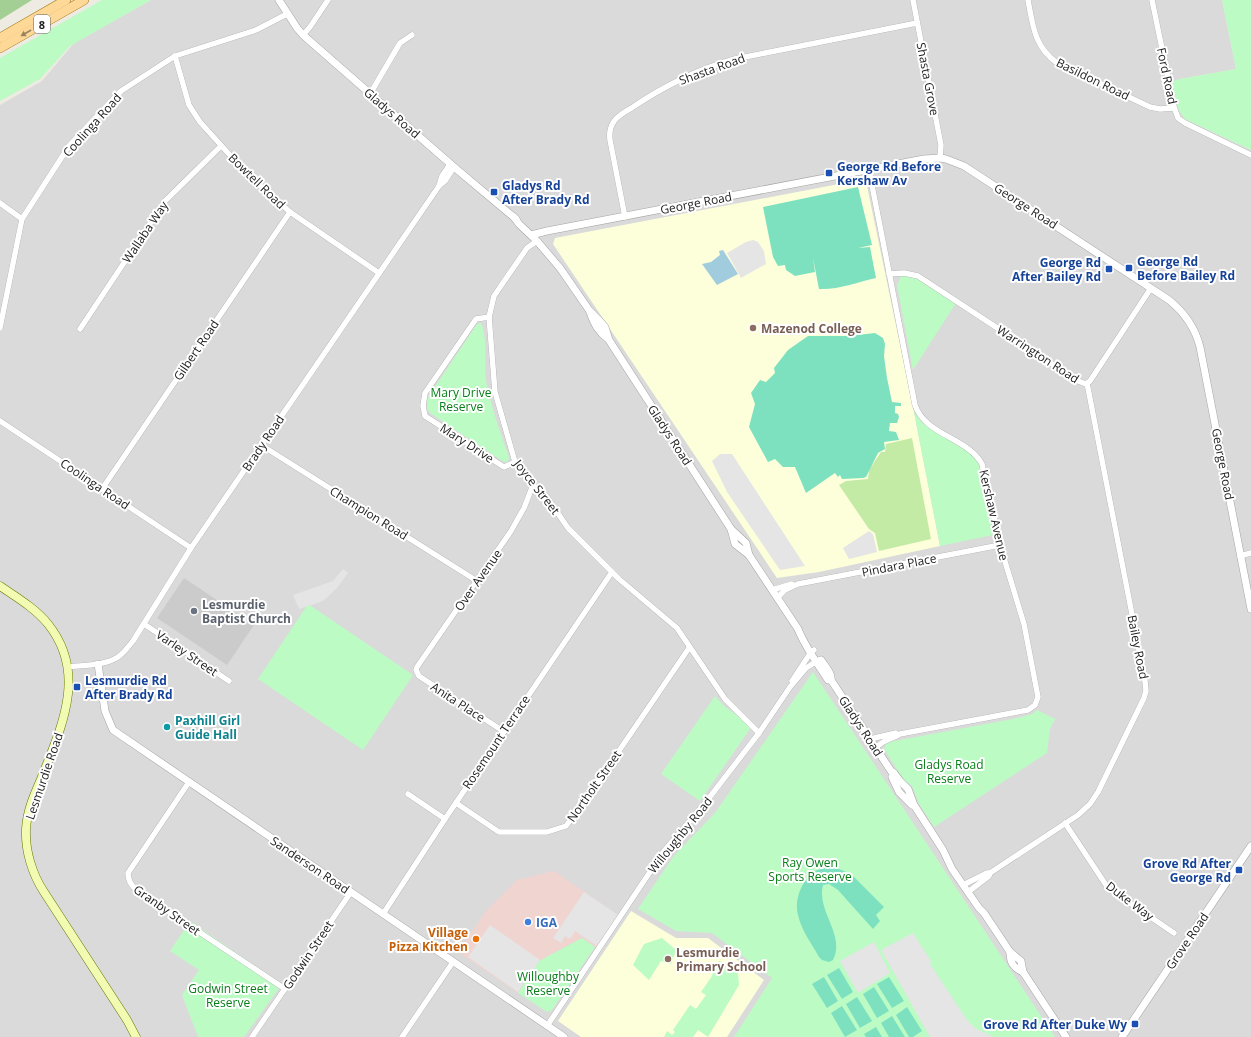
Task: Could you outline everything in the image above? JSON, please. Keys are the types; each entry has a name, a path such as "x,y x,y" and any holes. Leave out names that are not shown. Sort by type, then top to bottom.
{"main road":[{"name":"8","path":"0,38 66,0"},
{"name":"8","path":"0,48 84,0"},
{"name":"Lesmurdie Road","path":"0,586 30,607 48,624 62,649 68,667 69,691 63,720 29,810 26,830 33,873 127,1020 136,1037"}],"street":[{"name":"Gladys Road","path":"279,0 287,14 303,34 370,94 514,217 553,254 560,268 589,310 593,324 599,332 609,340 731,529 746,543 749,555 778,598 802,639 818,660 828,680 832,680 891,771 908,789 914,805 943,850 950,865 970,891 981,911 984,913 1010,952 1012,964 1023,972 1066,1037"},
{"path":"303,34 310,27 328,0"},
{"name":"Shasta Grove","path":"913,0 941,145 940,158"},
{"name":"Basildon Road","path":"1028,0 1036,36 1044,51 1052,59 1065,67 1150,107 1160,110 1174,108"},
{"name":"Ford Road","path":"1152,0 1174,108 1178,118 1185,123 1251,155"},
{"name":"Coolinga Road","path":"0,328 22,219 69,146 121,91 175,56 256,30 287,14"},
{"name":"Shasta Road","path":"624,217 610,140 610,131 611,126 618,117 645,98 674,83 715,65 735,59 917,23"},
{"path":"370,94 400,42 412,34"},
{"name":"Bowtell Road","path":"175,56 189,105 200,122 247,174 290,212 379,273"},
{"name":"Wallaba Way","path":"80,329 165,201 221,146"},
{"name":"George Road","path":"536,237 551,231 924,159 940,158 959,163 1151,288 1181,311 1191,323 1197,335 1251,609"},
{"name":"Brady Road","path":"68,667 98,664 113,660 128,647 191,548 439,186 442,176 452,165"},
{"name":"Kershaw Avenue","path":"869,170 917,409 923,419 972,452 979,459 986,477 1000,545 1024,624 1038,693 1036,703 1028,710 894,734 870,740"},
{"path":"0,204 22,219"},
{"name":"Gilbert Road","path":"102,489 290,212"},
{"name":"Joyce Street","path":"536,237 494,296 488,318 495,392 515,462 532,485 546,496 568,528 612,572 677,628 724,699 759,733"},
{"name":"Warrington Road","path":"889,274 904,273 918,276 1078,381 1087,383 1151,288"},
{"name":"Mary Drive","path":"488,318 476,319 425,393 422,406 426,416 504,467 515,462"},
{"name":"Bailey Road","path":"965,884 987,873 990,873 1086,808 1096,796 1142,704 1146,691 1087,383"},
{"name":"Coolinga Road","path":"0,421 191,548"},
{"name":"Champion Road","path":"261,445 477,581"},
{"name":"Over Avenue","path":"416,670 519,518 532,485"},
{"name":"Pindara Place","path":"778,598 785,590 798,584 1000,545"},
{"path":"1240,556 1251,553"},
{"name":"Rosemount Terrace","path":"383,914 503,731 612,572"},
{"name":"Pindara Place","path":"772,590 794,583 798,584"},
{"name":"Varley Street","path":"144,624 229,681"},
{"name":"Northolt Street","path":"456,802 499,832 547,832 566,826 689,648"},
{"name":"Willoughby Road","path":"790,687 812,651"},
{"name":"Willoughby Road","path":"547,1026 664,851 706,802 759,733 790,687 806,668 818,660"},
{"name":"Sanderson Road","path":"98,664 105,711 113,730 563,1037"},
{"name":"Anita Place","path":"416,670 418,676 503,731"},
{"name":"Kershaw Avenue","path":"876,748 883,741 896,737 900,734"},
{"name":"Granby Street","path":"189,782 128,873 128,879 136,890 285,989"},
{"path":"408,794 445,819"},
{"name":"Duke Way","path":"1065,823 1108,888 1174,933"},
{"name":"Grove Road","path":"1122,1037 1251,846"},
{"name":"Bailey Road","path":"970,891 989,876 990,873"},
{"name":"Godwin Street","path":"252,1037 351,892"},
{"path":"402,1037 453,962"}],"shaded area":[{"path":"151,0 1222,0 1236,69 1180,79 1185,119 1251,150 1251,1037 0,1037 0,105 42,81 74,43"},
{"name":"Mazenod College","path":"860,180 867,186 940,546 819,572 777,578 553,244 555,238"},
{"path":"753,240 758,242 764,251 766,264 741,278 727,253 746,242"},
{"path":"720,454 732,454 805,566 780,570 727,492 712,461"},
{"path":"869,531 873,534 877,552 849,559 843,548"},
{"path":"343,569 348,573 337,588 323,601 299,609 293,595 333,581"},
{"path":"184,578 254,625 227,665 157,618"},
{"path":"554,871 618,915 597,946 595,947 582,938 539,961 518,993 458,952 486,911 517,880"},
{"path":"584,892 618,915 597,946 575,931 570,939 565,936 561,943 553,938"},
{"name":"Lesmurdie Primary School","path":"631,911 676,938 708,938 764,980 727,1037 581,1037 558,1021"},
{"path":"490,925 540,960 518,992 468,957"},
{"path":"913,933 931,961 930,964 967,1020 975,1028 994,1037 930,1037 881,950"},
{"path":"874,942 890,973 858,993 840,961"}],"green space":[{"path":"0,0 32,0 0,20"},
{"path":"102,0 151,0 70,46 40,79 0,101 0,58"},
{"path":"1222,0 1251,0 1251,150 1185,119 1178,107 1172,84 1174,81 1180,79 1236,69"},
{"path":"858,187 872,245 858,248 870,247 876,278 841,287 819,289 813,258 815,272 795,276 786,270 785,265 778,266 773,257 763,207"},
{"path":"900,277 914,277 920,280 956,303 913,370 897,285"},
{"name":"Mary Drive Reserve","path":"481,323 485,338 487,386 496,420 508,454 509,458 507,462 504,462 430,413 427,408 428,397 477,324"},
{"path":"875,333 883,338 885,344 884,356 892,402 901,403 901,406 895,406 895,413 898,414 899,417 897,423 890,423 889,431 896,432 899,440 884,442 885,449 878,453 866,477 842,479 840,475 838,477 835,473 806,493 795,467 783,467 775,459 768,462 749,427 755,404 751,393 760,380 766,382 775,373 774,368 788,350 808,336 849,336"},
{"path":"914,412 979,458 993,535 940,546"},
{"path":"912,438 931,539 879,551 875,533 869,529 839,485 846,481 868,479 869,470 881,452 885,452 886,444"},
{"path":"308,604 413,675 363,750 258,679"},
{"name":"Ray Owen Sports Reserve","path":"813,672 1055,1037 734,1037 772,978 712,933 676,931 638,909 673,857 715,813"},
{"path":"715,696 724,706 752,726 700,801 661,774"},
{"name":"Gladys Road Reserve","path":"1037,710 1055,719 1050,729 1047,753 934,827 919,804 912,786 903,779 884,749 886,744 889,742 1018,718 1032,714"},
{"path":"827,867 839,869 851,874 884,907 876,915 880,921 873,929 838,890 829,884 823,885 823,904 834,932 836,942 836,951 833,960 829,962 822,960 819,957 799,921 797,909 798,896 806,879 815,871"},
{"name":"Godwin Street Reserve","path":"190,921 282,984 244,1037 198,1037 182,995 199,970 170,951"},
{"name":"Willoughby Reserve","path":"582,938 595,947 552,1010 547,1012 518,993 539,961"},
{"path":"662,938 676,950 671,964 661,961 649,980 633,965 644,944"},
{"path":"719,961 726,963 738,973 739,985 708,1037 698,1030 693,1037 664,1037 667,1031 672,1035 675,1032 673,1030 690,1005 696,1009 706,995 701,992 712,976"},
{"path":"839,968 853,992 842,999 827,975"},
{"path":"824,977 838,1001 827,1008 812,984"},
{"path":"889,977 904,1001 892,1008 877,984"},
{"path":"874,987 889,1011 877,1018 863,994"},
{"path":"857,997 872,1021 860,1028 846,1004"},
{"path":"842,1006 857,1030 845,1037 831,1013"},
{"path":"907,1007 922,1031 913,1037 909,1037 896,1015"},
{"path":"892,1016 905,1037 889,1037 881,1023"},
{"path":"876,1027 882,1037 866,1037 864,1034"}],"water":[{"path":"723,250 738,274 717,285 702,264 711,262 720,255 719,251"}],"place":[{"name":"George Rd Before Kershaw Av","path":"829,173"},
{"name":"Gladys Rd After Brady Rd","path":"494,192"},
{"name":"George Rd Before Bailey Rd","path":"1129,268"},
{"name":"George Rd After Bailey Rd","path":"1109,269"},
{"name":"Mazenod College","path":"753,328"},
{"name":"Lesmurdie Baptist Church","path":"194,611"},
{"name":"Lesmurdie Rd After Brady Rd","path":"77,687"},
{"name":"Paxhill Girl Guide Hall","path":"167,727"},
{"name":"Grove Rd After George Rd","path":"1239,870"},
{"name":"IGA","path":"528,922"},
{"name":"Village Pizza Kitchen","path":"476,939"},
{"name":"Lesmurdie Primary School","path":"668,959"},
{"name":"Grove Rd After Duke Wy","path":"1135,1024"}]}
